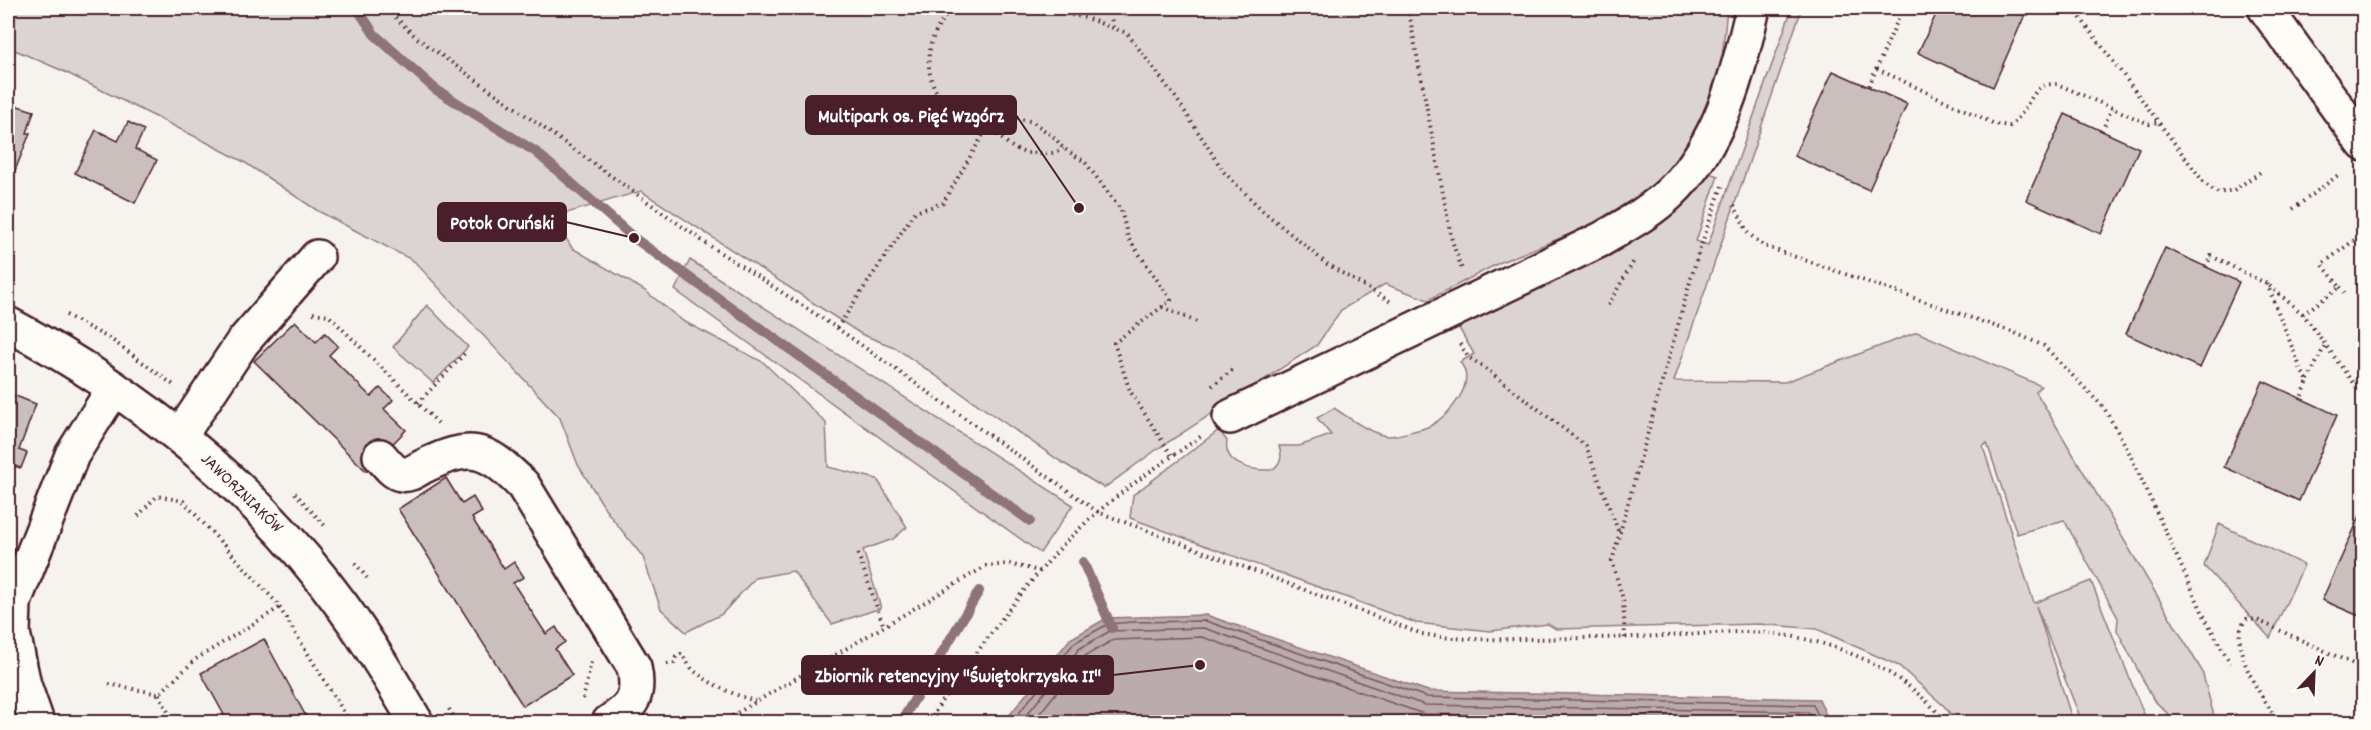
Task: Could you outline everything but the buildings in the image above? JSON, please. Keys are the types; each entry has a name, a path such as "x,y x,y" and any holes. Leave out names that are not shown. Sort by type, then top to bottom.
{"street":[{"path":"1230,417 1602,239 1648,211 1671,192 1693,166 1717,126 1737,76 1753,8"},
{"path":"2265,8 2364,144"},
{"path":"180,436 242,343 317,256"},
{"name":"JAWORZNIAKÓW","path":"8,324 60,352 180,436 254,504 299,552 342,605 382,664 416,723"},
{"path":"37,723 24,685 13,633 14,602 72,455 114,388"},
{"path":"380,456 396,473 407,475 447,455 473,452 489,456 502,464 523,485 634,667 638,682 630,707 595,716"}],"path":[{"path":"388,8 417,38 704,242 837,328 1098,512 1422,634 1451,639 1625,638 1745,632 1788,636 1833,647 1890,672 1929,702 1946,723"},
{"path":"954,8 935,30 928,58 933,86 951,109 987,128 1022,152 1057,153 1063,148"},
{"path":"1030,8 1083,17 1127,33 1176,98 1224,172 1263,211 1327,264 1392,302 1436,318"},
{"path":"1109,8 1113,28"},
{"path":"1408,8 1452,241 1475,300"},
{"path":"1869,86 1903,8"},
{"path":"2073,8 2205,184 2218,193 2234,190 2262,171"},
{"path":"1877,69 1995,124 2010,126 2020,119 2033,95 2042,86 2057,84 2149,124 2158,122"},
{"path":"2102,131 2112,108"},
{"path":"837,328 915,212 943,203 987,128 1013,117 1033,122 1055,138 1063,148 1085,162 1121,210 1128,238 1171,300 1114,343 1130,391 1172,456 1098,512 1040,571 952,685 929,723"},
{"path":"2293,209 2341,173"},
{"path":"1625,638 1623,600 1612,561 1697,257 1724,181"},
{"path":"1734,205 1748,232 1764,246 2015,333 2044,346 2104,408 2127,448 2206,620 2230,663"},
{"path":"2346,295 2322,264 2364,233"},
{"path":"2206,267 2211,256 2267,284 2303,314 2364,398"},
{"path":"2267,284 2302,372 2308,381"},
{"path":"2303,314 2340,287"},
{"path":"280,300 296,311 328,315 453,437 458,452"},
{"path":"1162,307 1197,322"},
{"path":"2301,398 2325,345"},
{"path":"418,403 467,351"},
{"path":"1468,357 1586,446 1619,534"},
{"path":"138,516 157,496 183,501 279,608 350,723"},
{"path":"858,554 884,627"},
{"path":"722,723 986,566 1009,564 1040,571"},
{"path":"159,694 196,659 279,608"},
{"path":"2279,723 2259,694 2242,651 2239,634 2242,624 2247,619 2257,620 2360,667 2364,666"},
{"path":"674,663 676,657 681,654 702,677 729,692 755,702"},
{"path":"592,656 595,716"},
{"path":"109,684 159,694"},
{"path":"159,694 172,723"}],"shaded area":[{"path":"8,8 1727,8 1717,109 1647,203 1501,262 1428,300 1385,284 1341,310 1317,345 1156,450 1104,488 1060,461 894,347 861,334 641,191 563,214 559,227 572,248 644,290 683,321 763,362 826,423 828,467 877,479 907,527 893,539 863,550 881,608 832,624 793,571 755,578 722,614 686,632 661,609 643,557 608,513 578,465 560,418 414,261 318,211 244,162 63,71 8,47"},
{"path":"1792,8 1802,8 1674,381 1785,382 1917,332 2041,386 2036,392 2202,671 2214,716 2213,722 2176,722 2153,699 2117,630 2118,618 2064,520 2017,534 1987,443 1983,447 2034,603 2091,581 2147,722 2082,722 2036,606 2073,722 1957,722 1944,706 1899,666 1817,629 1759,624 1556,629 1548,624 1490,631 1416,623 1130,518 1133,495 1219,430 1227,441 1227,449 1234,461 1248,468 1272,470 1280,460 1279,446 1299,446 1331,435 1317,418 1334,408 1360,425 1382,435 1397,435 1430,426 1453,407 1459,398 1466,380 1465,371 1460,362 1474,354 1456,323 1704,171 1718,176 1696,241 1708,245"},
{"path":"690,260 1073,505 1040,553 675,290"},
{"path":"427,305 468,347 433,383 393,347"},
{"path":"2219,524 2304,565 2270,638 2204,566"}],"water":[{"path":"1206,615 1428,691 1819,699 1829,722 1004,722 1070,639 1107,618"}],"waterway":[{"path":"357,8 374,34 435,89 536,152 634,238 1030,521"},
{"path":"1083,562 1112,628"},
{"path":"901,722 979,591"}],"place":[{"name":"Multipark os. Pięć Wzgórz","path":"1079,208"},
{"name":"Potok Oruński","path":"634,238"},
{"name":"Zbiornik retencyjny \"Świętokrzyska II\"","path":"1200,665"}]}
